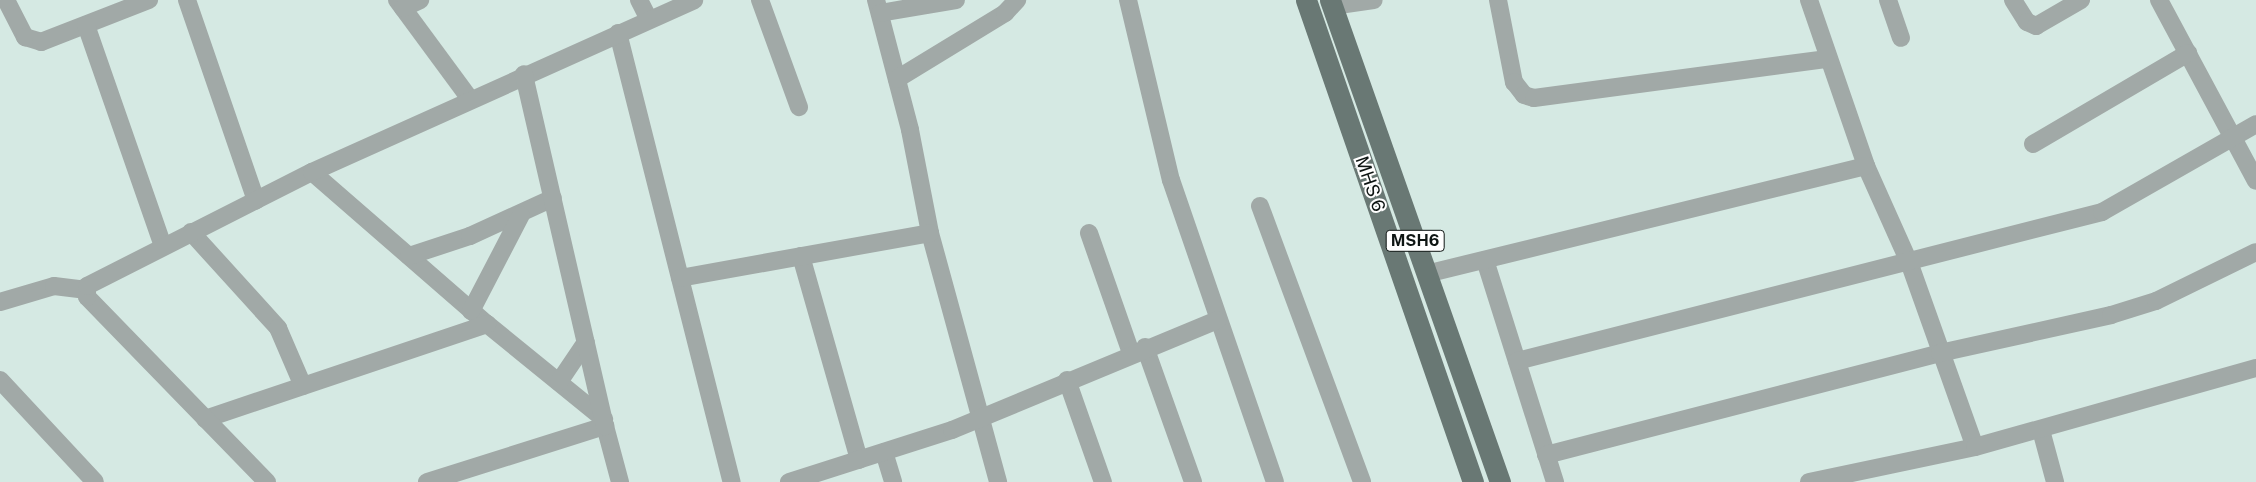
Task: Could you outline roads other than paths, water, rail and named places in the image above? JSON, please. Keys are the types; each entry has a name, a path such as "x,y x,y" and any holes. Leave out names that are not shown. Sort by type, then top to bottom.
{"main road":[{"name":"MHS 6","path":"1306,0 1472,482"},
{"name":"MSH6","path":"1331,3 1500,482"}],"street":[{"path":"6,0 32,41 51,40 149,0"},
{"path":"187,0 256,200"},
{"path":"420,0 400,4 470,99"},
{"path":"639,0 649,20"},
{"path":"85,290 93,281 312,172 524,74 694,0"},
{"path":"760,0 799,107"},
{"path":"956,0 878,7 897,79 930,233 998,482"},
{"path":"897,79 1005,13 1017,0"},
{"path":"1128,0 1171,180 1217,320 1275,482"},
{"path":"1331,3 1374,0"},
{"path":"1498,0 1514,82 1524,95 1534,98 1827,59"},
{"path":"1809,0 1827,59 1866,166 1909,262 1975,447"},
{"path":"1888,0 1901,38"},
{"path":"2013,0 2027,22 2036,26 2081,0"},
{"path":"2159,0 2256,181"},
{"path":"86,25 163,246"},
{"path":"618,34 732,482"},
{"path":"2032,144 2188,53"},
{"path":"524,74 620,482"},
{"path":"1517,361 2102,212 2256,124"},
{"path":"1426,274 1866,166"},
{"path":"312,172 487,324 605,422"},
{"path":"409,256 521,215 553,198"},
{"path":"1260,206 1362,482"},
{"path":"471,310 521,215"},
{"path":"191,232 278,328 303,386"},
{"path":"680,278 930,233"},
{"path":"1089,233 1193,482"},
{"path":"1546,455 1940,353 2111,315 2156,301 2256,252"},
{"path":"800,256 858,460"},
{"path":"1485,260 1555,482"},
{"path":"0,302 54,286 85,290 205,419 267,482"},
{"path":"789,482 884,452 979,417 1138,350 1217,320"},
{"path":"205,419 487,324"},
{"path":"559,382 586,342"},
{"path":"1809,482 1975,447 2256,368"},
{"path":"1067,380 1103,482"},
{"path":"1,382 90,480"},
{"path":"427,482 605,422"},
{"path":"2041,430 2055,482"},
{"path":"884,452 893,482"}]}
